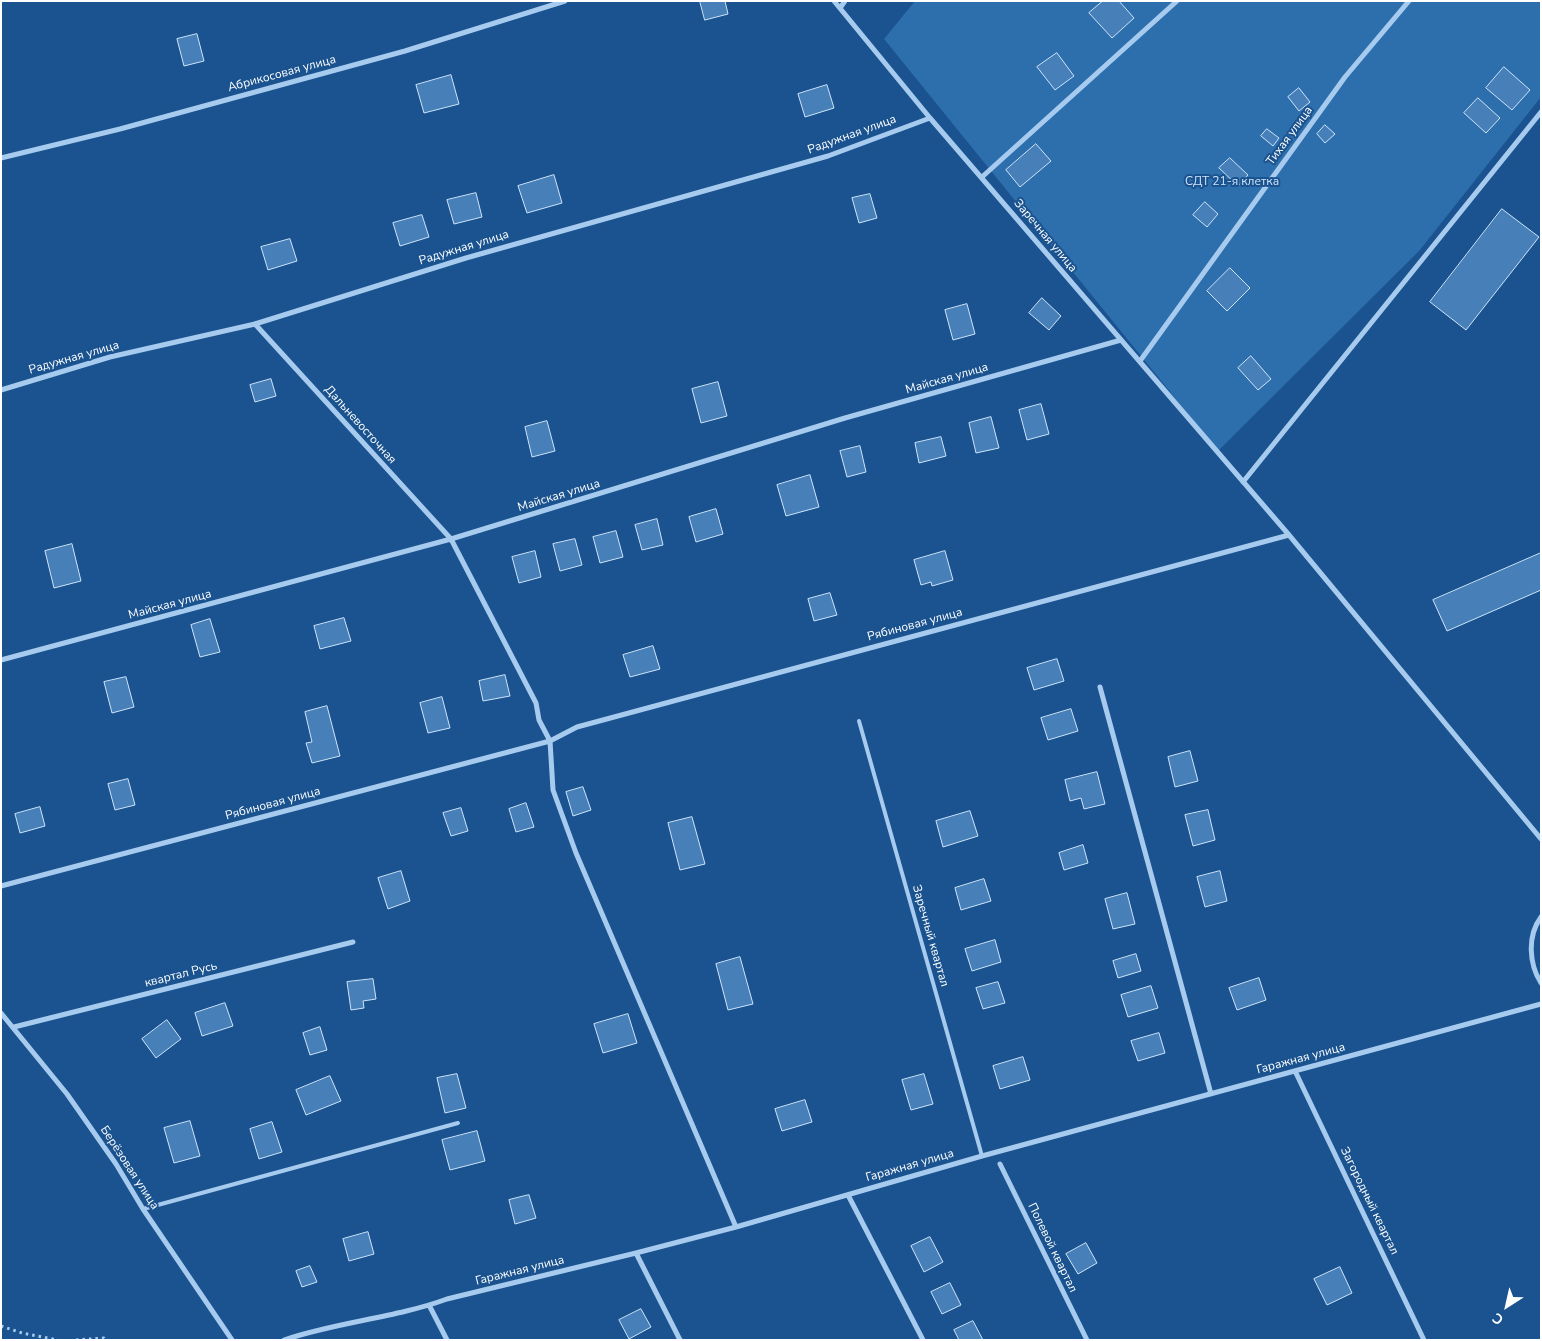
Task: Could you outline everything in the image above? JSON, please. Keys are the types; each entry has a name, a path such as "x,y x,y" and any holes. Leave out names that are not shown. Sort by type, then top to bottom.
{"street":[{"name":"Абрикосовая улица","path":"1,158 405,51 565,1"},
{"name":"Заречная улица","path":"834,1 930,118 1289,535 1541,839"},
{"path":"840,8 845,1"},
{"path":"982,177 1177,1"},
{"name":"Тихая улица","path":"1140,361 1345,77 1409,1"},
{"path":"1243,482 1541,112"},
{"name":"Радужная улица","path":"1,390 110,357 255,324 466,258 828,156 930,118"},
{"name":"Дальневосточная","path":"255,324 451,539"},
{"name":"Майская улица","path":"1,660 451,539 845,418 1121,340"},
{"name":"Рябиновая улица","path":"1,886 550,741 577,727 1289,535"},
{"path":"451,539 536,702 539,720 550,741 552,790 576,853 736,1226"},
{"path":"1100,687 1211,1094"},
{"path":"1541,917 1537,922 1530,948 1535,973 1541,983"},
{"name":"квартал Русь","path":"14,1027 353,942"},
{"name":"Гаражная улица","path":"284,1340 304,1333 429,1305 636,1253 982,1156 1541,1004"},
{"name":"Берёзовая улица","path":"1,1013 67,1094 116,1164 143,1209 232,1340"},
{"name":"Загородный квартал","path":"1295,1071 1424,1340"},
{"name":"Полевой квартал","path":"1000,1164 1087,1340"},
{"path":"848,1194 923,1340"},
{"path":"636,1253 680,1340"},
{"path":"429,1305 447,1340"},
{"path":"304,1333 304,1340"}],"lane":[{"name":"Заречный квартал","path":"859,721 982,1156"},
{"path":"143,1209 458,1123"}],"path":[{"path":"1,1326 22,1333 58,1340"},
{"path":"76,1340 106,1340"}],"green space":[{"name":"СДТ 21-я клетка","path":"915,1 1541,1 1541,97 1419,251 1218,451 884,39"}],"building":[{"path":"700,1 725,1 728,14 705,20"},
{"path":"1103,1 1119,1 1134,18 1112,38 1089,13"},
{"path":"197,34 204,61 184,66 177,39"},
{"path":"1057,53 1074,76 1055,90 1037,67"},
{"path":"1504,67 1530,90 1512,110 1486,88"},
{"path":"451,75 459,104 424,113 416,85"},
{"path":"827,85 834,108 805,117 798,94"},
{"path":"1299,88 1310,102 1299,111 1288,97"},
{"path":"1478,98 1500,118 1486,133 1464,113"},
{"path":"1325,125 1335,134 1325,143 1317,134"},
{"path":"1267,129 1279,138 1273,146 1261,136"},
{"path":"1036,144 1051,161 1020,187 1006,170"},
{"path":"1230,158 1248,175 1238,186 1219,168"},
{"path":"554,175 562,203 527,213 518,186"},
{"path":"476,193 482,217 454,224 447,200"},
{"path":"870,194 877,218 859,223 852,198"},
{"path":"1205,202 1218,214 1207,227 1193,215"},
{"path":"1502,209 1539,237 1466,330 1430,302"},
{"path":"422,215 429,237 400,246 393,223"},
{"path":"290,239 297,261 268,270 261,247"},
{"path":"1230,268 1250,288 1227,311 1207,291"},
{"path":"1042,298 1061,316 1049,330 1029,313"},
{"path":"967,304 975,334 953,340 945,310"},
{"path":"1251,356 1271,379 1258,390 1238,368"},
{"path":"271,379 276,396 255,402 250,385"},
{"path":"718,382 727,416 701,423 692,389"},
{"path":"1041,404 1049,434 1027,440 1019,410"},
{"path":"991,417 999,448 976,453 969,423"},
{"path":"547,421 555,451 532,457 525,427"},
{"path":"941,437 946,456 919,463 915,443"},
{"path":"860,446 866,472 847,477 840,451"},
{"path":"810,475 819,507 786,516 777,485"},
{"path":"716,509 723,534 696,542 689,517"},
{"path":"657,519 663,545 642,550 635,525"},
{"path":"616,531 623,557 600,563 593,537"},
{"path":"575,539 582,565 560,571 553,544"},
{"path":"72,544 81,581 54,588 45,551"},
{"path":"535,551 541,577 519,583 512,557"},
{"path":"945,551 953,580 932,586 931,582 921,585 914,560"},
{"path":"1541,553 1541,590 1447,631 1433,600"},
{"path":"830,593 837,615 814,621 808,599"},
{"path":"344,618 351,641 320,649 314,626"},
{"path":"210,619 220,652 200,657 191,625"},
{"path":"653,646 660,669 630,677 623,655"},
{"path":"1057,659 1064,681 1034,690 1027,668"},
{"path":"505,675 510,696 483,701 479,681"},
{"path":"126,677 134,707 112,713 104,682"},
{"path":"442,697 450,728 428,733 420,703"},
{"path":"327,706 340,756 312,763 306,743 312,742 305,712"},
{"path":"1071,709 1078,731 1048,740 1041,718"},
{"path":"1190,751 1198,781 1175,787 1168,757"},
{"path":"1097,772 1105,804 1084,809 1081,798 1070,801 1065,780"},
{"path":"128,779 135,805 115,810 108,784"},
{"path":"583,787 591,810 573,816 566,792"},
{"path":"526,803 534,827 516,832 509,809"},
{"path":"40,807 45,826 20,833 15,814"},
{"path":"461,808 468,831 451,836 443,813"},
{"path":"1208,810 1215,840 1193,846 1185,815"},
{"path":"970,811 978,836 943,847 936,821"},
{"path":"692,817 705,864 680,870 668,823"},
{"path":"1083,845 1088,863 1064,870 1059,853"},
{"path":"401,871 410,901 388,909 378,878"},
{"path":"1220,871 1227,901 1205,907 1197,877"},
{"path":"984,879 991,901 961,910 955,888"},
{"path":"1127,893 1135,924 1113,929 1105,899"},
{"path":"995,940 1001,962 972,971 965,949"},
{"path":"1136,954 1141,971 1118,978 1113,961"},
{"path":"740,957 753,1004 728,1010 716,964"},
{"path":"1259,978 1266,1000 1237,1010 1229,988"},
{"path":"373,979 376,999 363,1001 364,1008 351,1010 347,982"},
{"path":"998,982 1005,1003 983,1009 976,988"},
{"path":"1151,986 1158,1008 1128,1017 1121,995"},
{"path":"225,1003 233,1026 202,1036 195,1013"},
{"path":"628,1014 637,1043 603,1053 594,1024"},
{"path":"167,1020 181,1039 156,1058 142,1039"},
{"path":"320,1027 327,1050 310,1055 303,1033"},
{"path":"1159,1033 1165,1053 1138,1061 1131,1041"},
{"path":"1023,1057 1030,1080 1000,1089 993,1066"},
{"path":"457,1074 466,1108 445,1113 437,1078"},
{"path":"924,1074 933,1104 911,1110 902,1080"},
{"path":"330,1076 341,1101 306,1115 296,1090"},
{"path":"805,1100 812,1122 782,1131 775,1109"},
{"path":"190,1121 200,1156 174,1163 164,1128"},
{"path":"272,1122 282,1152 259,1159 250,1129"},
{"path":"477,1131 485,1161 450,1170 442,1140"},
{"path":"529,1195 536,1218 515,1224 509,1200"},
{"path":"368,1232 374,1254 349,1261 343,1239"},
{"path":"930,1237 943,1262 924,1272 911,1246"},
{"path":"1086,1243 1097,1263 1078,1274 1066,1254"},
{"path":"310,1266 317,1282 302,1287 296,1271"},
{"path":"1340,1267 1352,1293 1327,1305 1314,1279"},
{"path":"950,1283 961,1305 942,1314 931,1292"},
{"path":"641,1309 651,1327 629,1339 619,1320"},
{"path":"973,1321 983,1340 959,1340 954,1330"}]}
